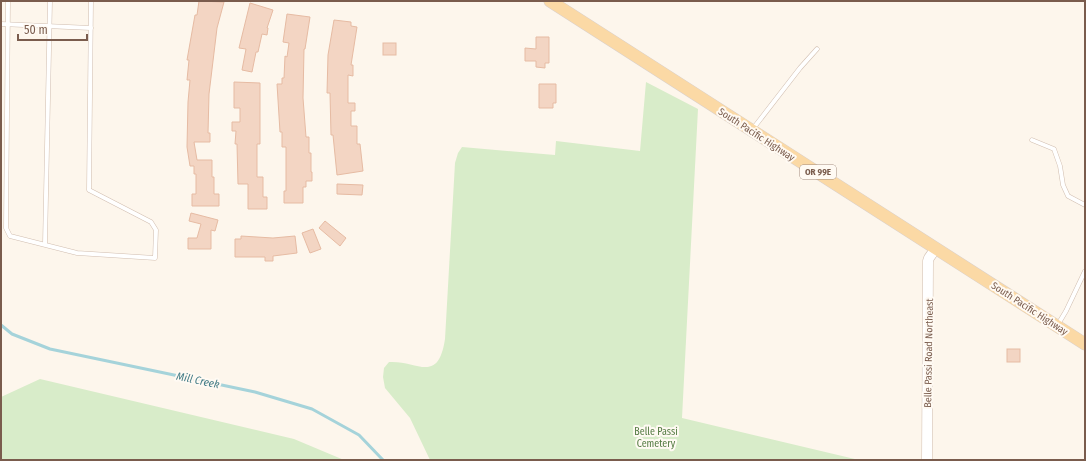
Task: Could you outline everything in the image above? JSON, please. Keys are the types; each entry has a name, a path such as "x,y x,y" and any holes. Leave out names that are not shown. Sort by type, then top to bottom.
{"main road":[{"name":"South Pacific Highway","path":"550,1 1085,344"}],"street":[{"name":"Belle Passi Road Northeast","path":"927,460 928,261 936,248"}],"lane":[{"path":"8,1 6,228 10,236 77,253 155,258 156,230 151,222 89,190 91,1"},
{"path":"45,244 50,1"},
{"path":"1,24 91,28"},
{"path":"752,130 800,68 817,49"},
{"path":"1032,140 1054,149 1060,166 1063,185 1068,196 1085,205"},
{"path":"1057,326 1066,311 1085,271"}],"green space":[{"name":"Belle Passi Cemetery","path":"646,82 698,109 682,418 859,460 430,460 410,418 385,388 383,377 384,368 389,362 399,362 425,367 432,366 437,362 442,353 445,339 455,163 458,153 462,147 555,155 556,141 640,151"},
{"path":"40,379 294,439 344,460 1,460 1,397"}],"building":[{"path":"199,1 224,2 217,28 209,94 208,133 210,133 210,142 194,142 197,160 212,160 214,194 219,194 219,206 192,206 192,194 196,194 196,174 194,174 194,166 190,166 187,147 190,80 187,80 189,60 187,60"},
{"path":"250,3 273,10 267,28 267,35 262,34 258,52 256,52 252,72 242,70 246,49 239,48"},
{"path":"287,14 310,17 304,49 303,98 306,137 309,137 309,153 311,153 312,181 306,181 306,187 303,187 303,203 284,203 284,191 286,191 286,147 282,147 277,84 282,84 282,78 284,78 285,56 287,57 289,43 283,42"},
{"path":"334,20 351,22 351,26 357,27 351,65 353,65 353,76 348,75 348,103 355,103 355,111 351,111 351,126 357,126 357,144 360,144 363,171 337,175 333,135 331,135 330,93 327,93 328,55"},
{"path":"536,37 549,37 549,63 545,63 545,68 536,67 536,61 525,61 525,48 536,49"},
{"path":"383,43 396,43 396,55 383,55"},
{"path":"234,82 260,83 260,144 257,144 257,177 263,177 263,197 267,197 267,209 248,209 248,184 238,184 237,144 235,144 236,131 232,131 232,122 240,122 240,108 234,108"},
{"path":"539,84 556,84 556,103 553,103 553,108 539,108"},
{"path":"337,184 363,185 362,195 337,194"},
{"path":"191,213 218,220 215,231 211,230 211,249 188,249 188,238 197,238 201,224 189,221"},
{"path":"325,221 346,238 340,246 319,228"},
{"path":"313,229 321,249 310,253 302,233"},
{"path":"241,236 273,238 295,236 297,253 273,256 273,261 265,261 265,257 235,257 235,239 241,239"},
{"path":"1007,349 1020,349 1020,362 1007,362"}],"waterway":[{"name":"Mill Creek","path":"1,325 12,334 50,349 255,392 312,409 359,435 383,460"}]}
